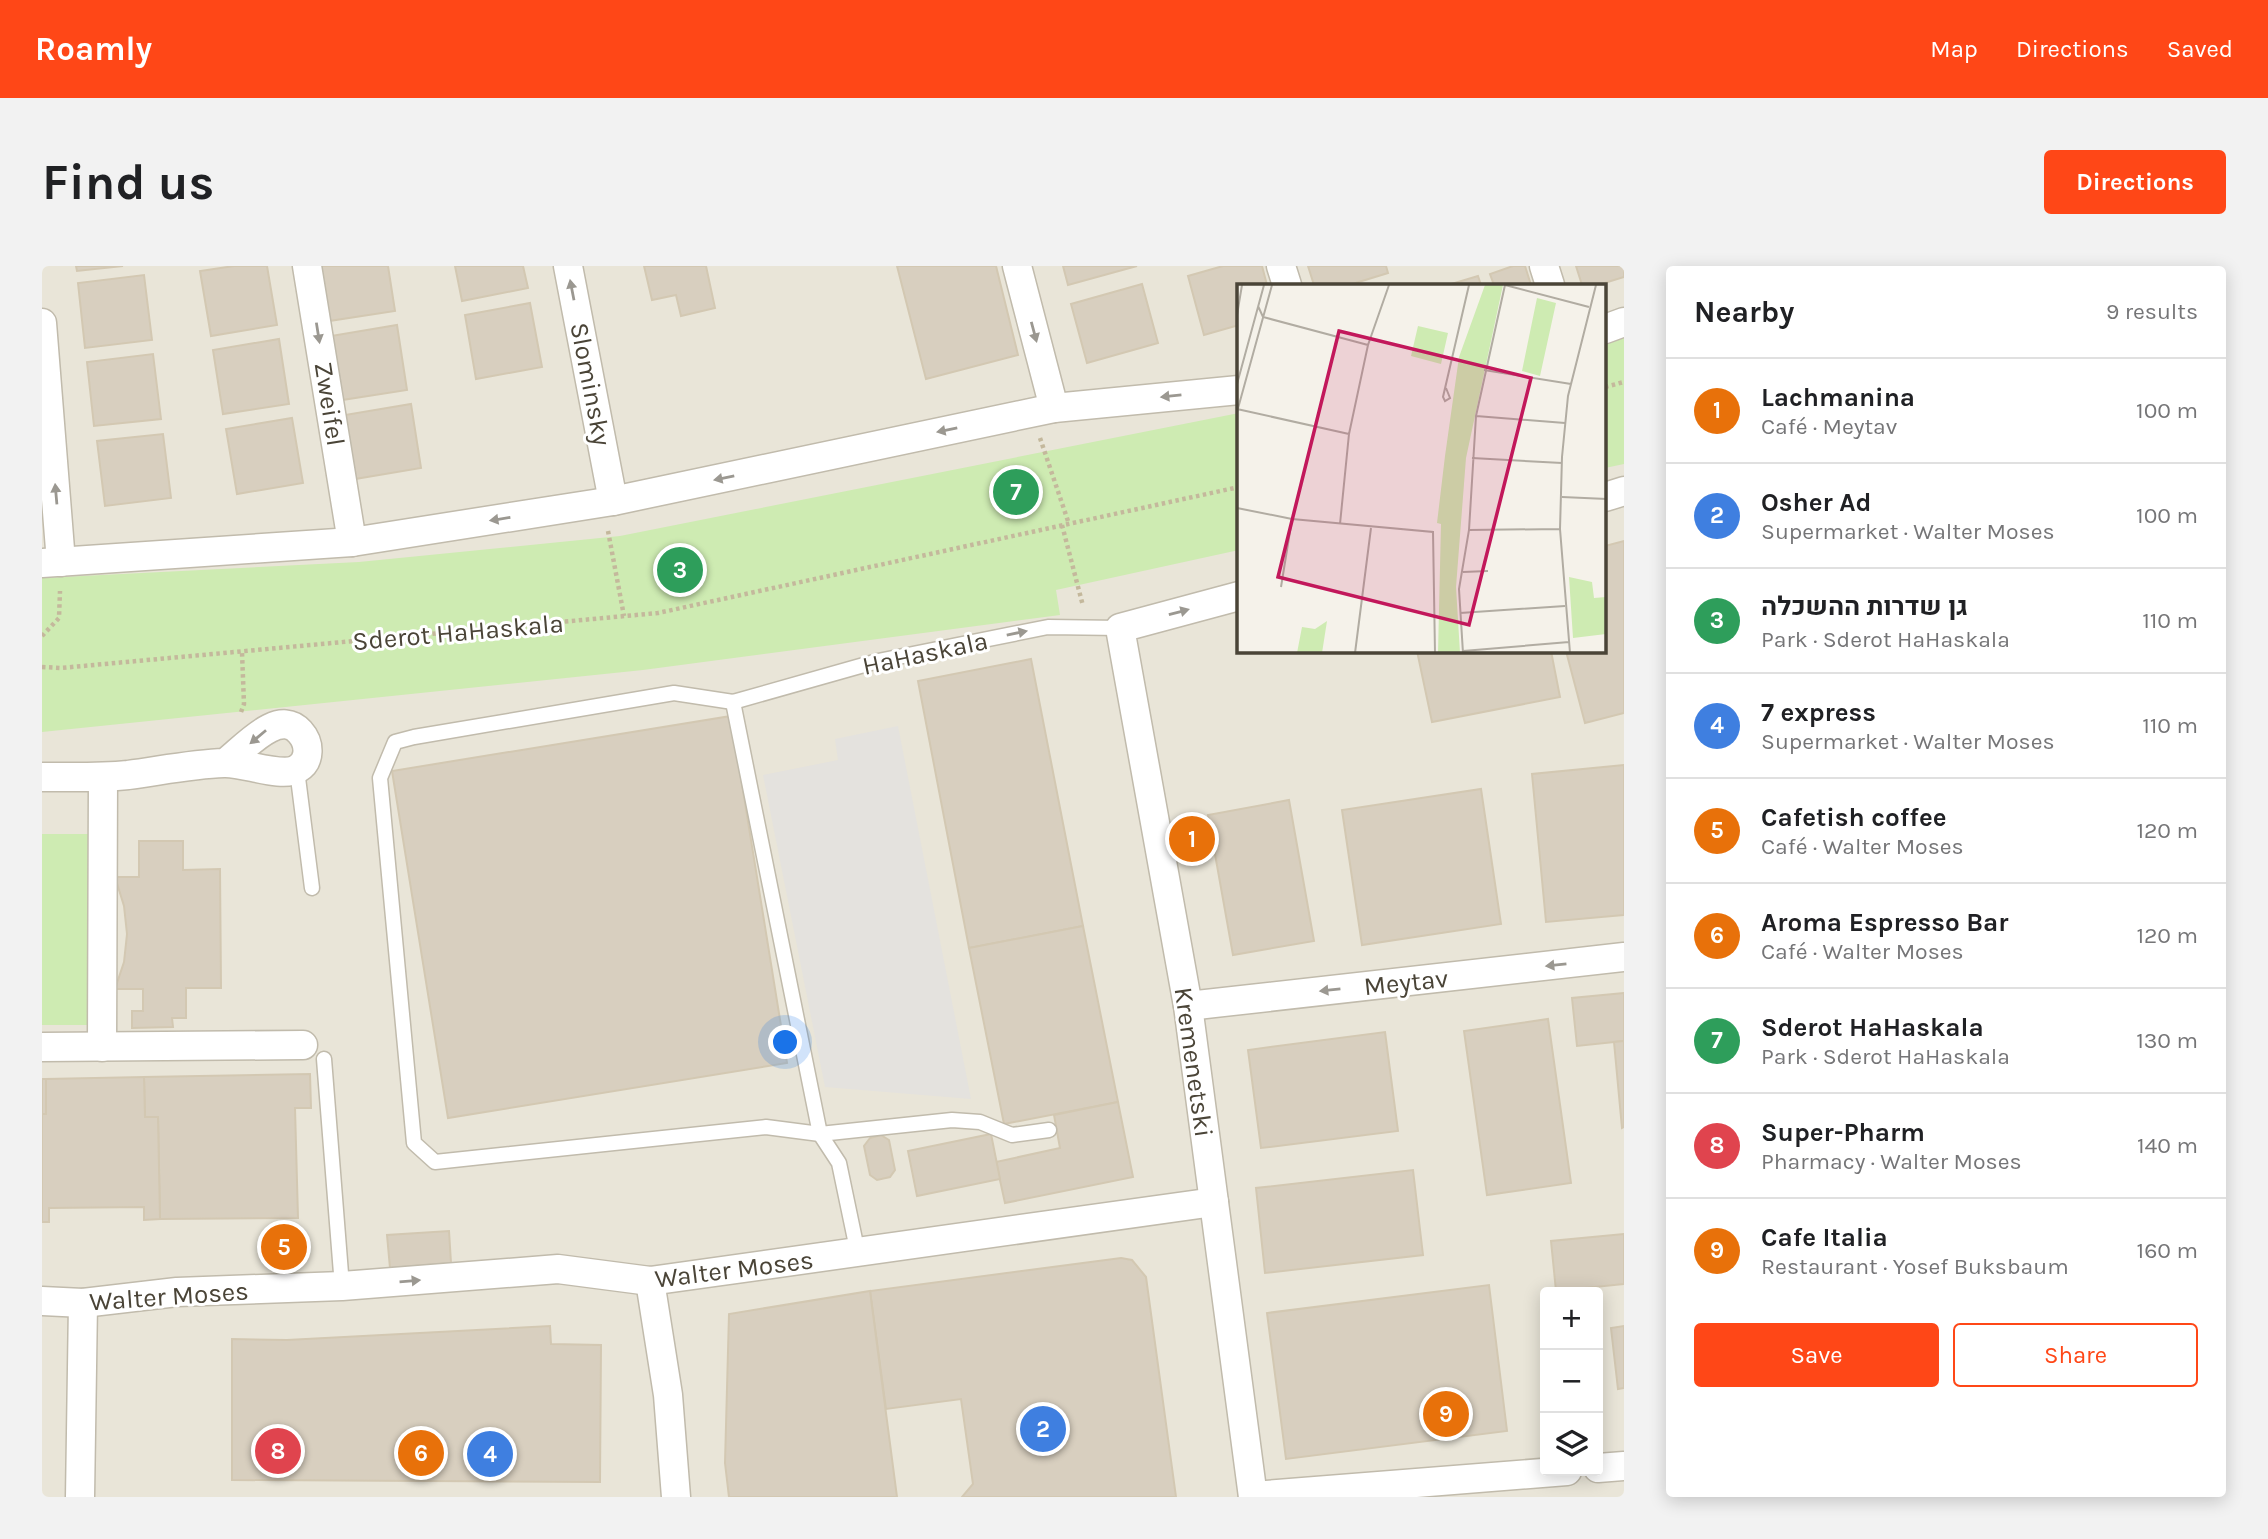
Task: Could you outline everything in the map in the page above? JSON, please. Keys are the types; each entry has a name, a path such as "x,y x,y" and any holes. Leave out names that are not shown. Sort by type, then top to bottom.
{"street":[{"name":"Zweifel","path":"307,266 352,542"},
{"name":"Slominsky","path":"568,266 608,502"},
{"path":"1017,266 1043,410"},
{"path":"1282,266 1287,284"},
{"path":"1544,266 1550,284"},
{"path":"1606,329 1624,322"},
{"path":"42,323 52,562 352,542 608,502 1043,410 1237,390"},
{"path":"1606,497 1624,492"},
{"path":"1120,628 1237,597"},
{"name":"Kremenetski","path":"1120,628 1188,1006 1253,1496"},
{"path":"42,778 103,777 225,763 285,772 296,770 304,762 308,751 305,738 298,729 288,724 270,727 225,763"},
{"path":"102,1047 103,777"},
{"name":"Meytav","path":"1188,1006 1624,957"},
{"path":"42,1047 314,1052"},
{"name":"Walter Moses","path":"42,1301 83,1303 177,1292 342,1286 558,1269 650,1281 858,1254 1214,1202"},
{"path":"650,1281 668,1395 677,1497"},
{"path":"80,1497 83,1303"},
{"path":"1603,1468 1624,1466"},
{"path":"1253,1496 1540,1473"}],"lane":[{"name":"HaHaskala","path":"733,702 878,662 1048,627 1120,628"},
{"path":"858,1254 839,1163 820,1134 733,702 674,693 395,742 380,778 414,1143 435,1161 766,1127 820,1134 952,1120 980,1122 1012,1135 1049,1130"},
{"path":"296,770 312,888"},
{"path":"314,1052 342,1286"}],"path":[{"path":"1606,387 1624,382"},
{"path":"1043,410 1069,524"},
{"name":"Sderot HaHaskala","path":"42,667 61,668 658,613 1237,487"},
{"path":"608,502 624,616"},
{"path":"1062,526 1089,628"},
{"path":"42,636 58,618 52,562"},
{"path":"240,716 244,704 242,652"}],"shaded area":[{"path":"42,266 1624,266 1624,1497 42,1497"},
{"path":"898,726 971,1099 825,1087 763,775 838,760 835,739"}],"green space":[{"path":"1624,338 1624,464 1606,468 1606,344"},
{"path":"1237,413 1237,550 1056,590 1060,615 643,670 42,732 42,578 359,562 620,536"},
{"path":"42,834 89,834 90,1025 42,1025"}],"building":[{"path":"76,266 123,266 77,271"},
{"path":"234,266 267,266 277,325 211,336 200,271"},
{"path":"320,266 388,266 395,311 329,321"},
{"path":"455,266 523,266 528,288 462,301"},
{"path":"644,266 706,266 715,308 681,316 676,295 652,300"},
{"path":"897,266 996,266 1018,355 926,379"},
{"path":"1063,266 1137,266 1068,285"},
{"path":"1223,266 1262,266 1267,284 1237,284 1237,326 1204,335 1188,276"},
{"path":"1308,266 1386,266 1388,273 1352,284 1314,284"},
{"path":"1513,266 1525,266 1531,284 1494,284 1490,274"},
{"path":"1576,266 1624,266 1624,277 1601,284 1582,284"},
{"path":"144,275 152,340 85,348 78,283"},
{"path":"1478,276 1481,284 1451,284"},
{"path":"1142,284 1158,343 1087,363 1071,304"},
{"path":"530,303 542,367 476,379 465,315"},
{"path":"397,325 407,390 342,400 331,336"},
{"path":"279,339 289,404 223,414 213,350"},
{"path":"153,354 161,419 94,426 87,362"},
{"path":"411,404 421,468 355,479 345,415"},
{"path":"292,418 303,483 237,494 226,429"},
{"path":"163,434 171,498 105,506 97,441"},
{"path":"1624,541 1624,713 1585,723 1567,653 1606,653 1606,546"},
{"path":"1417,653 1551,653 1560,697 1432,722"},
{"path":"1031,659 1083,926 969,948 918,681"},
{"path":"731,716 787,1063 448,1118 392,771"},
{"path":"1624,765 1624,915 1546,922 1532,774"},
{"path":"1481,789 1501,924 1362,945 1342,810"},
{"path":"1289,800 1314,941 1233,955 1208,815"},
{"path":"139,841 183,841 183,870 220,869 221,988 186,988 186,1018 172,1018 173,1027 132,1028 132,1011 143,1011 143,989 115,989 124,962 127,934 124,906 115,877 139,877"},
{"path":"1083,926 1118,1102 1004,1124 969,948"},
{"path":"1624,993 1624,1041 1577,1046 1572,998"},
{"path":"1548,1019 1571,1183 1487,1195 1464,1031"},
{"path":"1385,1032 1398,1131 1261,1148 1248,1050"},
{"path":"1624,1041 1624,1127 1622,1128 1614,1042"},
{"path":"310,1074 311,1108 295,1108 298,1218 160,1219 158,1117 145,1117 144,1077"},
{"path":"144,1077 145,1117 158,1117 160,1219 144,1220 144,1207 49,1208 49,1222 42,1222 42,1114 46,1114 46,1079"},
{"path":"42,1079 46,1079 46,1114 42,1114"},
{"path":"1118,1102 1133,1177 1005,1203 996,1162 1060,1148 1054,1115"},
{"path":"991,1134 1000,1179 917,1196 908,1151"},
{"path":"881,1135 889,1140 895,1170 890,1177 877,1180 870,1175 864,1146 870,1138"},
{"path":"1413,1170 1423,1255 1265,1273 1256,1188"},
{"path":"449,1231 451,1263 390,1268 387,1235"},
{"path":"1624,1234 1624,1284 1556,1287 1551,1241"},
{"path":"1121,1258 1132,1260 1146,1277 1176,1497 962,1497 973,1484 961,1399 886,1409 870,1291"},
{"path":"1489,1285 1507,1431 1286,1459 1267,1313"},
{"path":"870,1291 897,1497 729,1497 725,1463 729,1314"},
{"path":"550,1326 551,1344 601,1345 600,1482 232,1480 232,1339 287,1340"},
{"path":"1624,1326 1624,1388 1618,1389 1611,1328"}],"place":[{"name":"Sderot HaHaskala","path":"1016,492"},
{"name":"גן שדרות ההשכלה","path":"680,570"},
{"name":"Lachmanina","path":"1192,839"},
{"name":"Cafetish coffee","path":"284,1247"},
{"name":"Cafe Italia","path":"1446,1414"},
{"name":"Osher Ad","path":"1043,1429"},
{"name":"Super-Pharm","path":"278,1451"},
{"name":"Aroma Espresso Bar","path":"421,1453"},
{"name":"7 express","path":"490,1454"}]}
